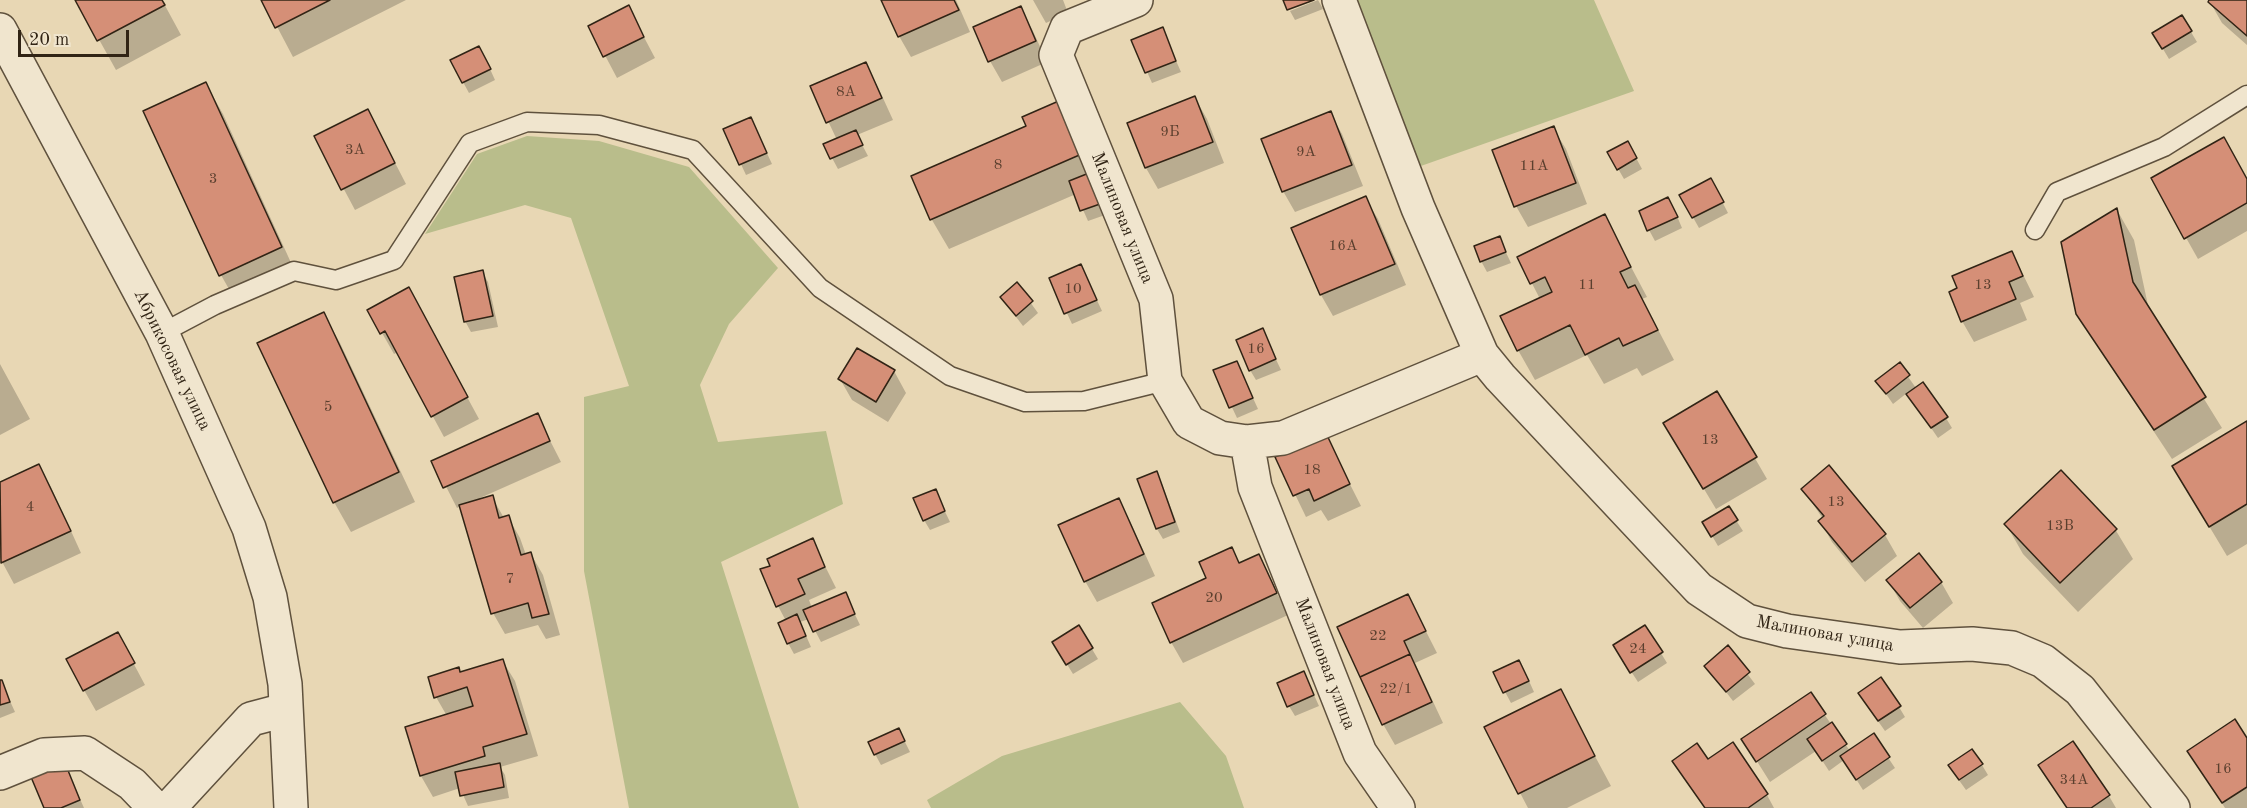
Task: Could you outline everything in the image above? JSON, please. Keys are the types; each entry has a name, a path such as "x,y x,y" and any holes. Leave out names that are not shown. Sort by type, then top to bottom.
{"street":[{"name":"Малиновая улица","path":"1136,0 1067,28 1056,55 1156,299 1165,381 1189,422 1220,438 1247,442 1283,438 1482,355"},
{"name":"Малиновая улица","path":"1339,0 1418,208 1482,355 1699,589 1747,621 1787,631 1900,647 1972,644 2012,648 2043,661 2080,690 2173,808"},
{"name":"Абрикосовая улица","path":"0,30 162,333 249,528 270,597 285,684 291,808"},
{"name":"Малиновая улица","path":"1247,442 1255,487 1360,753 1398,808"},
{"path":"170,808 251,719 285,710"},
{"path":"0,773 44,754 86,753 132,784 155,808"}],"lane":[{"path":"2035,230 2057,192 2164,147 2247,95"},
{"path":"162,333 215,305 294,271 336,280 394,260 470,143 527,122 598,125 693,150 820,288 951,376 1025,402 1084,401 1165,381"}],"green space":[{"path":"1354,0 1594,0 1634,91 1418,167"},
{"path":"527,136 599,141 689,167 778,268 729,324 700,385 718,442 826,431 843,504 721,562 799,808 629,808 584,571 584,397 629,386 571,218 525,205 425,234 477,154"},
{"path":"1180,702 1226,756 1244,808 931,808 927,800 1002,756"}],"building":[{"path":"75,0 162,0 165,5 97,41"},
{"path":"261,0 330,0 275,28"},
{"path":"881,0 954,0 959,10 898,37"},
{"path":"1283,0 1314,0 1287,10"},
{"path":"2209,0 2247,0 2247,36 2208,2"},
{"path":"629,5 644,37 603,57 588,26"},
{"path":"1021,6 1036,41 988,62 973,27"},
{"path":"2182,15 2192,31 2162,49 2152,33"},
{"path":"1163,27 1176,61 1145,73 1131,40"},
{"path":"479,46 491,69 462,83 450,60"},
{"path":"866,62 882,98 826,123 810,86"},
{"path":"206,82 282,247 219,276 143,111"},
{"path":"1195,96 1213,142 1145,168 1127,123"},
{"path":"1061,100 1084,153 930,220 911,176 1026,126 1022,117"},
{"path":"368,109 395,163 341,190 314,136"},
{"path":"1331,111 1352,165 1282,192 1261,139"},
{"path":"751,117 767,153 739,165 723,129"},
{"path":"1554,126 1576,183 1514,207 1492,150"},
{"path":"856,130 863,145 830,159 823,144"},
{"path":"2224,137 2247,179 2247,203 2184,239 2151,178"},
{"path":"1628,141 1637,158 1617,170 1607,152"},
{"path":"1089,173 1100,204 1080,211 1069,181"},
{"path":"1711,178 1724,202 1692,218 1679,195"},
{"path":"1366,196 1395,264 1320,295 1291,228"},
{"path":"1668,197 1678,217 1647,231 1639,211"},
{"path":"2117,208 2133,282 2206,397 2154,430 2076,314 2061,242"},
{"path":"1605,214 1631,267 1620,272 1628,288 1635,285 1658,330 1623,346 1619,338 1585,355 1570,325 1517,351 1500,316 1552,292 1545,277 1530,284 1517,257"},
{"path":"1500,236 1506,252 1480,262 1474,246"},
{"path":"2012,251 2023,276 2009,282 2016,299 1961,322 1949,292 1957,288 1952,276"},
{"path":"1081,264 1097,300 1064,314 1049,278"},
{"path":"483,270 493,316 464,322 454,277"},
{"path":"1017,282 1033,301 1016,316 1000,297"},
{"path":"409,287 468,397 431,417 385,331 380,334 367,310"},
{"path":"324,312 399,472 333,503 257,343"},
{"path":"1263,328 1276,359 1249,371 1236,340"},
{"path":"857,348 895,370 876,402 838,379"},
{"path":"1237,361 1253,398 1229,408 1213,370"},
{"path":"1900,362 1910,375 1886,394 1875,381"},
{"path":"1923,382 1948,417 1931,428 1906,394"},
{"path":"1717,391 1757,457 1703,489 1663,423"},
{"path":"538,413 550,441 443,488 431,461"},
{"path":"2247,421 2247,504 2209,527 2172,466"},
{"path":"1326,433 1350,484 1314,501 1309,489 1293,496 1275,457"},
{"path":"39,464 71,531 1,563 0,482"},
{"path":"1829,465 1886,534 1852,562 1818,521 1824,516 1801,489"},
{"path":"2061,470 2117,529 2060,583 2004,524"},
{"path":"1157,471 1175,522 1156,529 1137,479"},
{"path":"936,489 945,511 923,521 913,498"},
{"path":"493,495 499,518 509,515 521,555 531,552 549,614 532,618 528,603 491,614 459,505"},
{"path":"1119,498 1144,554 1084,582 1058,525"},
{"path":"1729,506 1738,520 1711,537 1702,522"},
{"path":"813,538 825,567 798,579 805,594 776,607 760,569 770,566 767,559"},
{"path":"1232,547 1239,563 1259,554 1277,593 1170,643 1152,603 1206,578 1199,562"},
{"path":"1919,553 1942,582 1910,608 1886,580"},
{"path":"846,592 855,614 813,632 803,610"},
{"path":"1408,594 1426,631 1404,641 1410,654 1360,677 1337,627"},
{"path":"797,614 806,636 787,644 778,623"},
{"path":"1079,625 1093,648 1066,665 1052,642"},
{"path":"1645,625 1663,652 1630,673 1613,645"},
{"path":"118,632 135,663 83,691 66,659"},
{"path":"1728,645 1750,672 1726,692 1704,666"},
{"path":"1410,654 1432,702 1382,725 1360,677"},
{"path":"503,659 527,734 483,747 485,756 420,776 405,727 473,706 467,687 434,698 428,677 459,667 460,672"},
{"path":"1519,660 1529,681 1503,693 1493,672"},
{"path":"1304,671 1314,695 1287,707 1277,683"},
{"path":"1881,677 1901,706 1878,721 1858,693"},
{"path":"0,680 2,680 10,702 0,705"},
{"path":"1561,689 1595,756 1518,794 1484,727"},
{"path":"1811,692 1826,714 1756,762 1741,739"},
{"path":"2235,719 2247,738 2247,787 2222,803 2187,751"},
{"path":"1832,722 1847,744 1822,761 1807,739"},
{"path":"899,728 905,741 874,755 868,742"},
{"path":"1874,733 1890,757 1856,780 1840,756"},
{"path":"2073,741 2110,795 2091,808 2067,808 2038,765"},
{"path":"1733,742 1768,794 1748,808 1705,808 1672,761 1697,743 1708,759"},
{"path":"1972,749 1983,764 1959,780 1948,765"},
{"path":"65,763 80,800 61,808 44,808 31,777"},
{"path":"500,763 504,787 460,796 455,772"}]}
